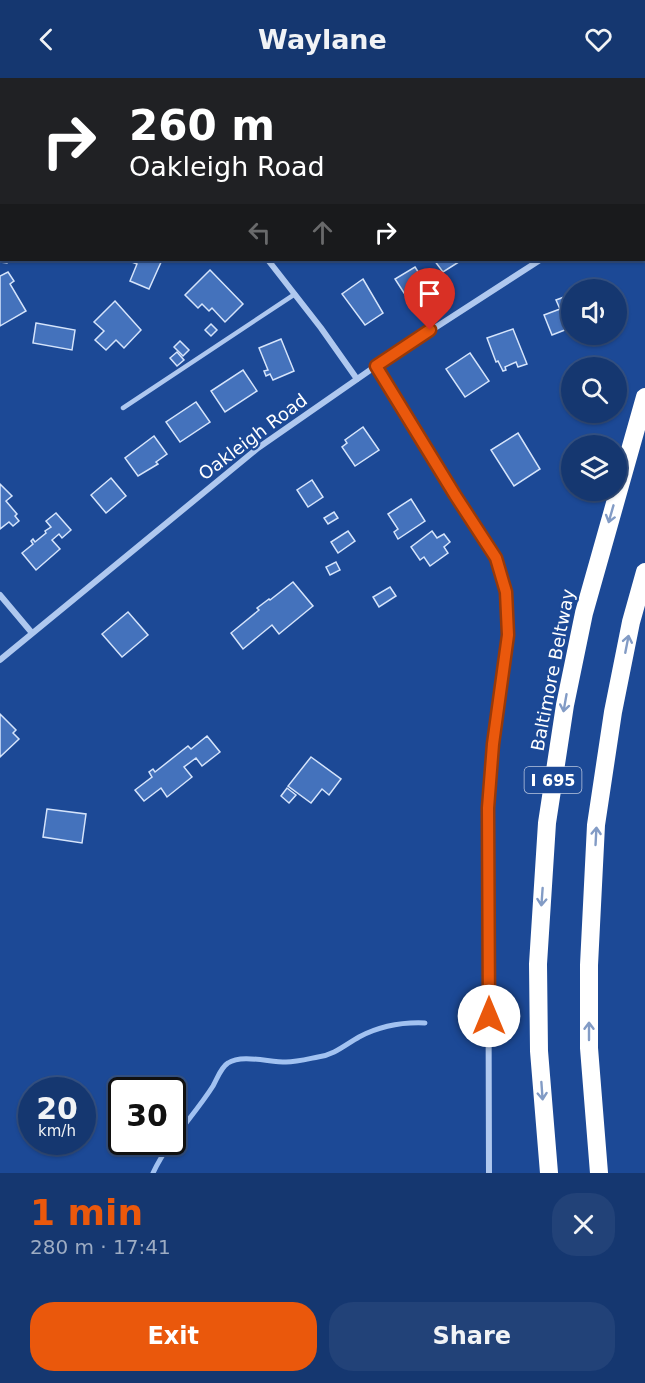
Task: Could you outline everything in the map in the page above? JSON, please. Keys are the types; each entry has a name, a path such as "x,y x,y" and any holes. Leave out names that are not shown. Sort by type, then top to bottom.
{"highway":[{"name":"Baltimore Beltway","path":"549,1173 539,1052 538,964 547,823 565,705 584,613 645,397"},
{"name":"I 695","path":"599,1173 589,1048 589,966 597,825 614,712 632,622 645,572"}],"street":[{"path":"269,261 357,379"},
{"name":"Oakleigh Road","path":"0,660 258,448 376,366 538,261"},
{"path":"376,366 496,558 506,592 508,635 493,744 488,808 489,1173"},
{"path":"0,595 32,633"}],"lane":[{"path":"123,408 295,294"}],"building":[{"path":"129,261 162,261 149,289 130,281 137,264"},
{"path":"435,261 460,261 443,272"},
{"path":"415,267 426,284 406,296 395,279"},
{"path":"210,270 243,304 225,322 212,308 209,311 202,304 198,308 185,295"},
{"path":"8,272 14,281 10,284 26,311 0,326 0,276"},
{"path":"363,279 383,313 365,325 342,294"},
{"path":"561,298 561,332 552,335 544,315 560,309 556,300"},
{"path":"115,301 141,330 124,348 116,340 106,350 95,340 104,331 94,322"},
{"path":"36,323 75,330 72,350 33,343"},
{"path":"211,324 217,330 211,336 205,330"},
{"path":"513,329 527,364 518,367 516,362 505,367 506,370 503,371 498,361 496,362 487,338"},
{"path":"281,339 294,371 273,380 270,374 266,376 264,371 268,370 259,348"},
{"path":"180,341 189,350 183,356 174,347"},
{"path":"177,352 184,360 177,366 170,358"},
{"path":"470,353 489,381 465,397 446,369"},
{"path":"243,370 257,391 225,412 211,391"},
{"path":"196,402 210,422 180,442 166,422"},
{"path":"363,427 379,450 355,466 342,447 347,443 345,440"},
{"path":"518,433 540,469 514,486 491,450"},
{"path":"154,436 167,454 156,462 158,464 138,476 125,458"},
{"path":"111,478 126,496 106,513 91,495"},
{"path":"312,480 323,497 308,507 297,490"},
{"path":"0,484 12,496 6,501 17,514 15,516 19,521 13,526 9,522 0,529"},
{"path":"411,499 425,521 398,539 394,532 398,529 388,514"},
{"path":"334,512 338,518 328,524 324,518"},
{"path":"56,513 71,530 62,538 59,534 52,540 60,549 36,570 22,553 33,544 31,541 33,539 35,542 46,533 45,531 51,527 46,521"},
{"path":"348,531 355,541 338,553 331,542"},
{"path":"432,531 437,538 444,534 450,542 444,547 448,553 430,566 424,557 420,560 411,547"},
{"path":"336,562 340,570 330,575 326,567"},
{"path":"293,582 313,606 279,634 272,625 243,649 231,633 259,610 257,608"},
{"path":"390,587 396,596 379,607 373,597"},
{"path":"128,612 148,635 122,657 102,634"},
{"path":"0,714 16,730 13,733 19,739 0,757"},
{"path":"207,736 220,752 202,766 196,758 184,767 192,777 167,797 161,788 144,801 135,790 152,777 149,772 153,769 155,772 188,746 191,749"},
{"path":"311,757 341,779 329,795 322,789 311,803 288,786"},
{"path":"287,788 296,795 289,803 281,796"},
{"path":"47,809 86,814 82,843 43,837"}],"waterway":[{"path":"153,1173 166,1150 206,1097 221,1070 228,1063 240,1059 290,1062 324,1056 383,1027 425,1023"}],"route":[{"path":"430,330 376,366 496,558 506,592 508,635 493,744 488,808 489,1016"}]}
